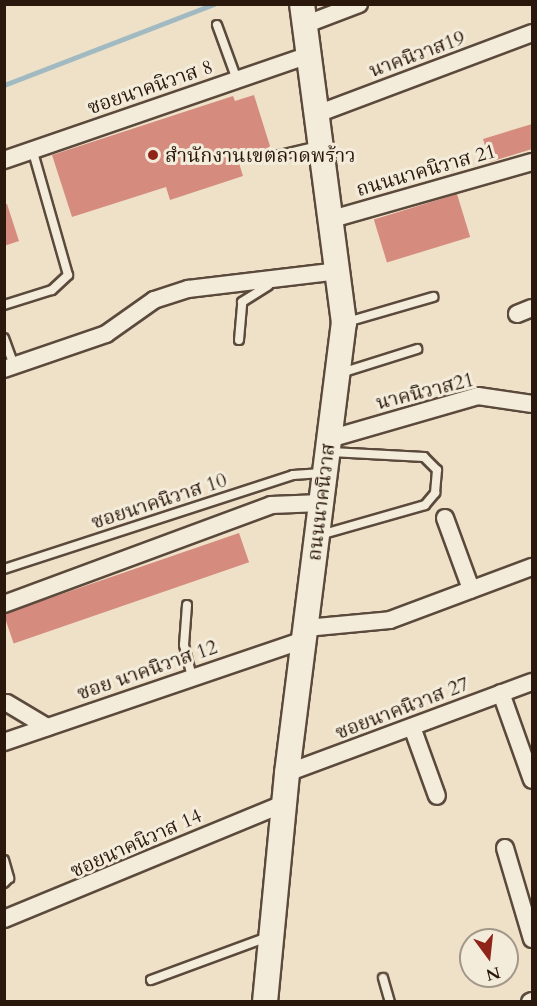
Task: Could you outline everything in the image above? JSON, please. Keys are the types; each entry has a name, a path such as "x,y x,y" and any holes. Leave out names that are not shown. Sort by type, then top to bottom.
{"main road":[{"name":"ถนนนาคนิวาส","path":"265,1002 287,773 344,322 303,15"}],"street":[{"path":"303,15 359,4"},
{"name":"นาคนิวาส19","path":"317,114 532,33"},
{"name":"ซอยนาคนิวาส 8","path":"4,160 309,55"},
{"name":"ถนนนาคนิวาส 21","path":"332,219 532,162"},
{"path":"9,367 105,334 154,300 180,292 241,281 282,281 339,271"},
{"name":"นาคนิวาส21","path":"327,455 478,396 532,404"},
{"path":"4,604 271,505 321,503"},
{"path":"445,518 471,589"},
{"name":"ซอย นาคนิวาส 12","path":"4,742 305,634 371,625 532,567"},
{"name":"ซอยนาคนิวาส 27","path":"287,773 532,682"},
{"path":"501,693 532,780"},
{"path":"7,703 47,727"},
{"path":"412,726 437,796"},
{"name":"ซอยนาคนิวาส 14","path":"4,920 285,803"},
{"path":"505,848 532,939"}],"lane":[{"path":"217,25 237,80"},
{"path":"268,158 321,146"},
{"path":"4,305 52,290 68,274 33,149"},
{"path":"239,340 242,302 254,290 282,281"},
{"path":"344,322 434,297"},
{"path":"4,338 9,367"},
{"path":"337,374 417,349"},
{"name":"ซอยนาคนิวาส 10","path":"4,569 293,475 327,455 424,457 437,470 435,494 425,505 317,536"},
{"path":"187,605 184,645 192,676"},
{"path":"4,860 9,879 4,883"},
{"path":"151,980 272,935"},
{"path":"383,978 390,1002"}],"building":[{"path":"254,95 270,146 262,155 239,163 243,176 170,200 166,187 72,217 52,155 233,96 235,101"},
{"path":"532,124 532,149 490,162 483,139"},
{"path":"457,194 470,237 387,262 374,219"},
{"path":"7,204 19,241 4,246 4,205"},
{"path":"239,533 249,562 14,643 4,614"}],"waterway":[{"path":"4,85 214,4"}],"place":[{"name":"สำนักงานเขตลาดพร้าว","path":"153,155"}]}
